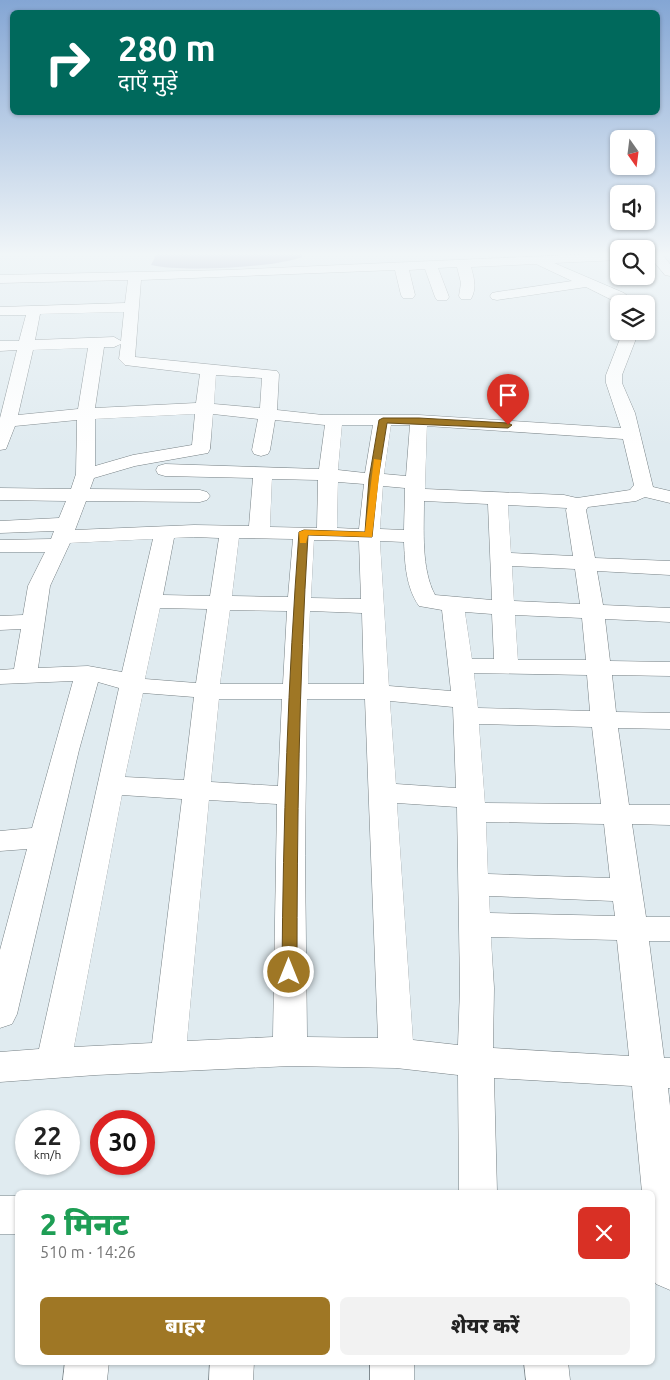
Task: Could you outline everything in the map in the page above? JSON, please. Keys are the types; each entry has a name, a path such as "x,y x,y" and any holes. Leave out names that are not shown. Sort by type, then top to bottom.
{"street":[{"path":"0,443 8,421 33,317"},
{"path":"131,317 128,361 208,370 271,374 268,413 261,450"},
{"path":"86,474 118,465 167,463 203,470 328,475 374,479 416,489 498,498 564,501 579,504 636,495 644,486 626,413 614,383 614,376 628,340"},
{"path":"0,346 129,342"},
{"path":"25,675 39,586 86,474 86,414 98,343"},
{"path":"167,463 202,449 208,370"},
{"path":"8,421 86,414 205,408 334,420 419,420 630,434"},
{"path":"290,1051 289,894 298,605 328,475 334,420"},
{"path":"383,420 374,479 369,535 384,793 396,1054"},
{"path":"419,420 412,536 420,591 427,601 453,605 670,615"},
{"path":"54,1062 110,785 150,601 160,496 167,463"},
{"path":"194,531 203,470"},
{"path":"259,531 263,473"},
{"path":"641,490 670,497"},
{"path":"0,494 200,496"},
{"path":"498,498 506,666"},
{"path":"579,504 576,510 593,611 604,720 632,928 659,1073 665,1259"},
{"path":"0,526 62,535"},
{"path":"0,546 62,535 194,531 412,536"},
{"path":"168,1057 207,691 230,532"},
{"path":"501,560 670,568"},
{"path":"150,601 373,606"},
{"path":"453,605 465,708 471,805 477,988 474,1062 477,1100 478,1190"},
{"path":"0,623 33,621"},
{"path":"460,666 670,669"},
{"path":"0,1014 66,750 88,672"},
{"path":"0,678 88,672 110,676 132,684 207,691 295,690 378,692 465,708 604,720 670,721"},
{"path":"110,785 292,796"},
{"path":"384,793 471,805 617,815 670,815"},
{"path":"0,841 45,837"},
{"path":"473,884 627,890"},
{"path":"474,925 670,929"},
{"path":"0,1067 54,1062 290,1051 396,1054 474,1062 659,1073"},
{"path":"0,1215 15,1215"},
{"path":"85,1380 87,1365"},
{"path":"231,1380 232,1365"},
{"path":"392,1365 392,1380"},
{"path":"546,1365 548,1380"}],"slow traffic":[{"path":"303,541 304,532 369,535 377,460"}],"route":[{"path":"289,972 289,894 298,605 304,532 369,535 374,479 383,420 508,425"}]}
